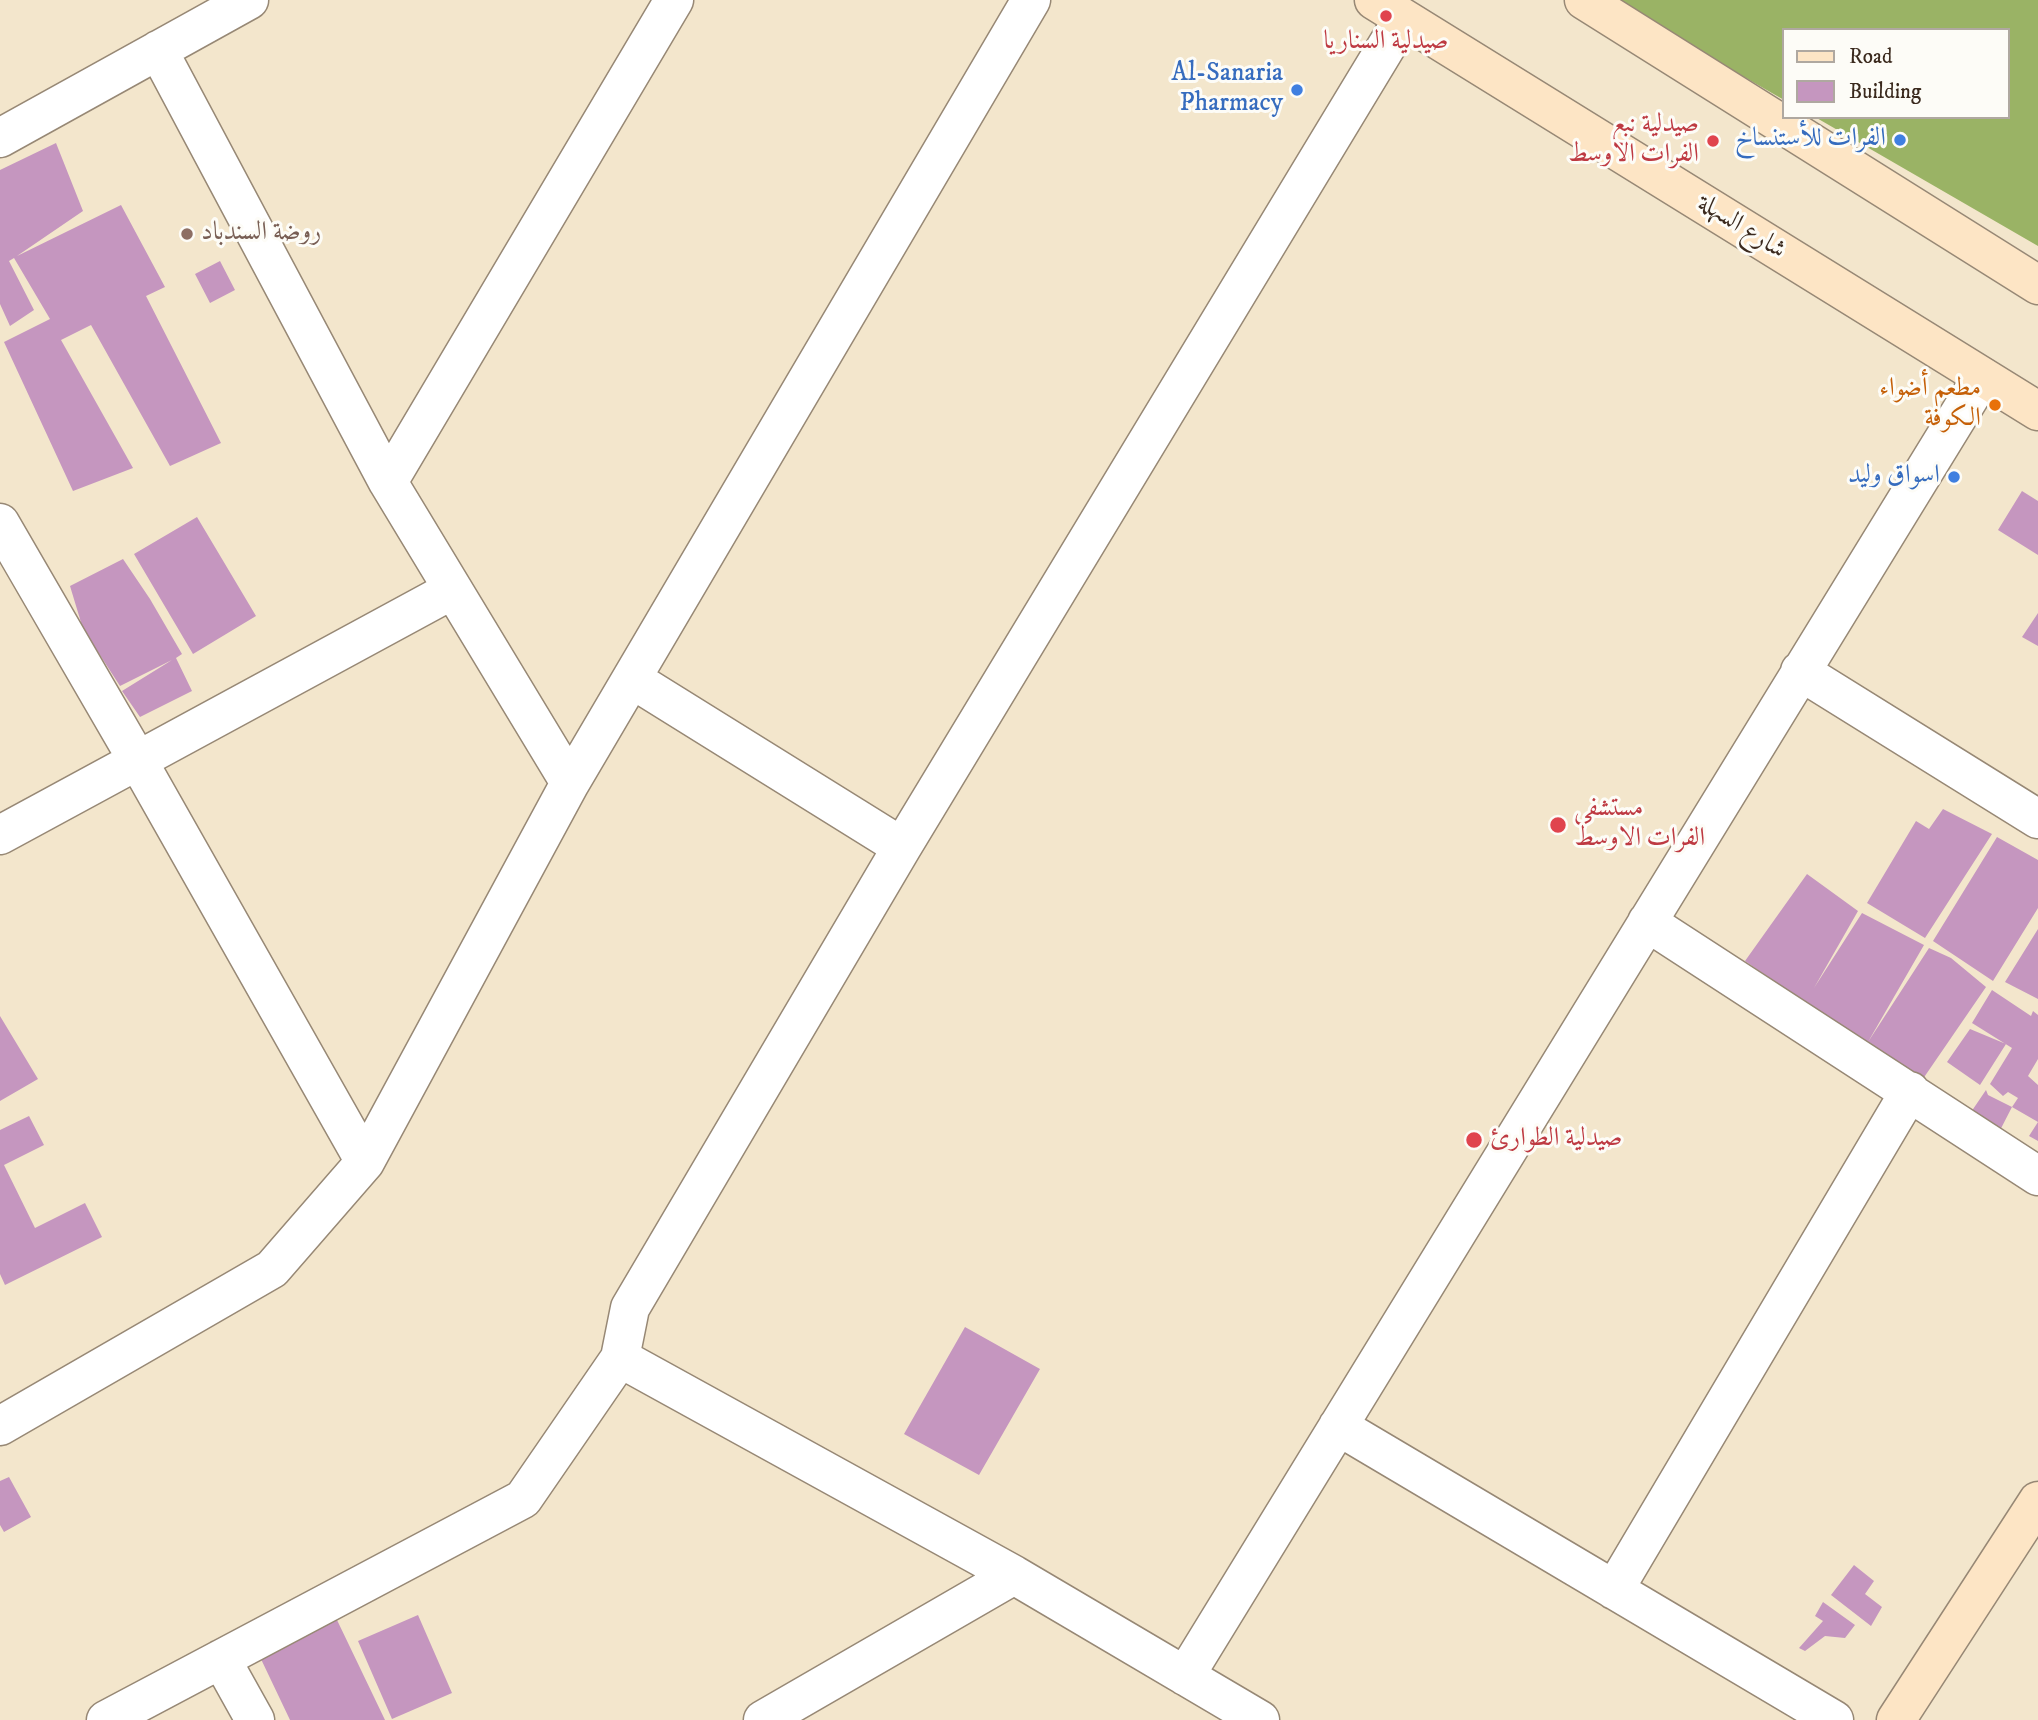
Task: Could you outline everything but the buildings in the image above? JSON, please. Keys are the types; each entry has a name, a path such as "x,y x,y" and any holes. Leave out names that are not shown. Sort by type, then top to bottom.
{"main road":[{"path":"1584,0 2038,285"},
{"name":"شارع السهلة","path":"1389,9 2038,411"},
{"path":"1896,1720 2038,1501"}],"street":[{"path":"0,138 249,0"},
{"path":"388,482 674,0"},
{"path":"0,1426 272,1269 365,1162 570,783 1031,0"},
{"path":"106,1720 523,1499 620,1358 630,1308 902,847 1389,9"},
{"path":"158,50 388,482 570,783"},
{"path":"1185,1676 1982,377"},
{"path":"0,523 365,1162"},
{"path":"0,835 452,590"},
{"path":"1800,671 2038,819"},
{"path":"632,679 902,847"},
{"path":"1647,922 2038,1176"},
{"path":"1614,1590 1910,1091"},
{"path":"620,1358 1014,1575 1260,1720"},
{"path":"1339,1426 1834,1720"},
{"path":"763,1720 1014,1575"},
{"path":"221,1659 255,1720"}],"green space":[{"path":"1611,0 2038,0 2038,246 1818,119 2010,119 2010,28 1783,28 1783,99"}],"place":[{"name":"صيدلية السناريا","path":"1386,16"},
{"name":"Al-Sanaria Pharmacy","path":"1297,90"},
{"name":"الفرات للأستنساخ","path":"1900,140"},
{"name":"صيدلية نبع الفرات الاوسط","path":"1713,141"},
{"name":"روضة السندباد","path":"187,234"},
{"name":"مطعم أضواء الكوفة","path":"1995,405"},
{"name":"اسواق وليد","path":"1954,477"},
{"name":"مستشفى الفرات الاوسط","path":"1558,825"},
{"name":"صيدلية الطوارئ","path":"1474,1140"}]}
